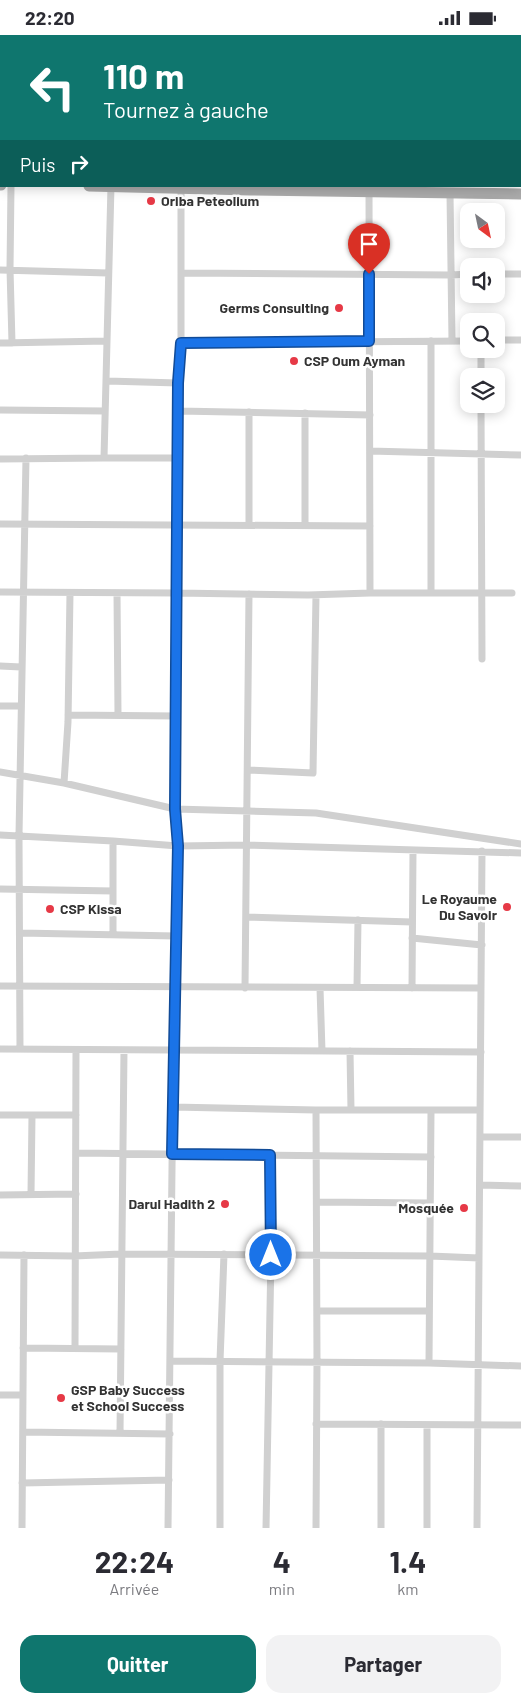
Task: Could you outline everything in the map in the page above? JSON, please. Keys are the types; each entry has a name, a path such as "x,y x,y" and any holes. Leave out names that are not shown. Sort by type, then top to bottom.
{"main road":[{"path":"154,187 181,189 369,189 450,193 506,190 521,194"}],"street":[{"path":"11,187 10,269 12,343"},
{"path":"104,458 111,187"},
{"path":"168,1528 174,988 178,846 175,809 181,189"},
{"path":"369,189 370,593"},
{"path":"450,193 452,341"},
{"path":"0,270 108,273"},
{"path":"181,273 460,274"},
{"path":"505,274 521,274"},
{"path":"505,340 521,340"},
{"path":"0,343 107,341"},
{"path":"431,341 431,593"},
{"path":"181,343 460,341"},
{"path":"107,381 178,383"},
{"path":"0,411 105,411"},
{"path":"179,411 370,415"},
{"path":"249,412 249,525"},
{"path":"304,413 305,525"},
{"path":"481,413 482,659"},
{"path":"370,451 431,451 521,455"},
{"path":"20,1049 20,706 26,458"},
{"path":"0,459 178,458"},
{"path":"0,524 370,525"},
{"path":"0,592 316,595 512,593"},
{"path":"64,783 68,715 70,593"},
{"path":"117,593 118,715"},
{"path":"245,988 249,594"},
{"path":"248,770 312,773 316,595"},
{"path":"0,666 22,667"},
{"path":"0,706 20,706"},
{"path":"68,715 177,716"},
{"path":"0,772 64,783 175,809 316,813 521,844"},
{"path":"0,835 178,846 247,845 521,853"},
{"path":"113,841 113,934"},
{"path":"412,988 413,851"},
{"path":"477,1528 482,851"},
{"path":"0,889 113,891"},
{"path":"247,917 412,922"},
{"path":"357,987 358,920"},
{"path":"20,933 176,936"},
{"path":"412,938 482,945"},
{"path":"0,986 481,988"},
{"path":"320,988 322,1051"},
{"path":"0,1049 481,1052"},
{"path":"75,1348 76,1050"},
{"path":"120,1433 124,1050"},
{"path":"350,1051 351,1110"},
{"path":"173,1107 316,1110 480,1110"},
{"path":"316,1110 318,1362 316,1528"},
{"path":"429,1363 431,1111"},
{"path":"0,1115 76,1115"},
{"path":"31,1194 32,1115"},
{"path":"480,1137 521,1137"},
{"path":"76,1153 431,1157"},
{"path":"266,1528 271,1255 270,1155"},
{"path":"480,1185 521,1186"},
{"path":"0,1195 76,1194"},
{"path":"317,1203 430,1203"},
{"path":"0,1255 224,1254 479,1258"},
{"path":"220,1528 220,1361 224,1254"},
{"path":"22,1528 24,1255"},
{"path":"317,1311 429,1311"},
{"path":"23,1348 120,1349"},
{"path":"170,1361 429,1363 521,1366"},
{"path":"0,1395 23,1395"},
{"path":"316,1424 521,1425"},
{"path":"381,1424 381,1528"},
{"path":"427,1425 427,1528"},
{"path":"23,1432 170,1434"},
{"path":"22,1483 170,1480"}],"place":[{"name":"Oriba Peteolium","path":"151,201"},
{"name":"Germs Consulting","path":"339,308"},
{"name":"CSP Oum Ayman","path":"294,361"},
{"name":"Le Royaume Du Savoir","path":"507,907"},
{"name":"CSP Kissa","path":"50,909"},
{"name":"Darul Hadith 2","path":"225,1204"},
{"name":"Mosquée","path":"464,1208"},
{"name":"GSP Baby Success et School Success","path":"61,1398"}],"route":[{"path":"271,1255 270,1155 172,1154 178,846 175,809 178,383 181,343 369,341 369,274"}]}
